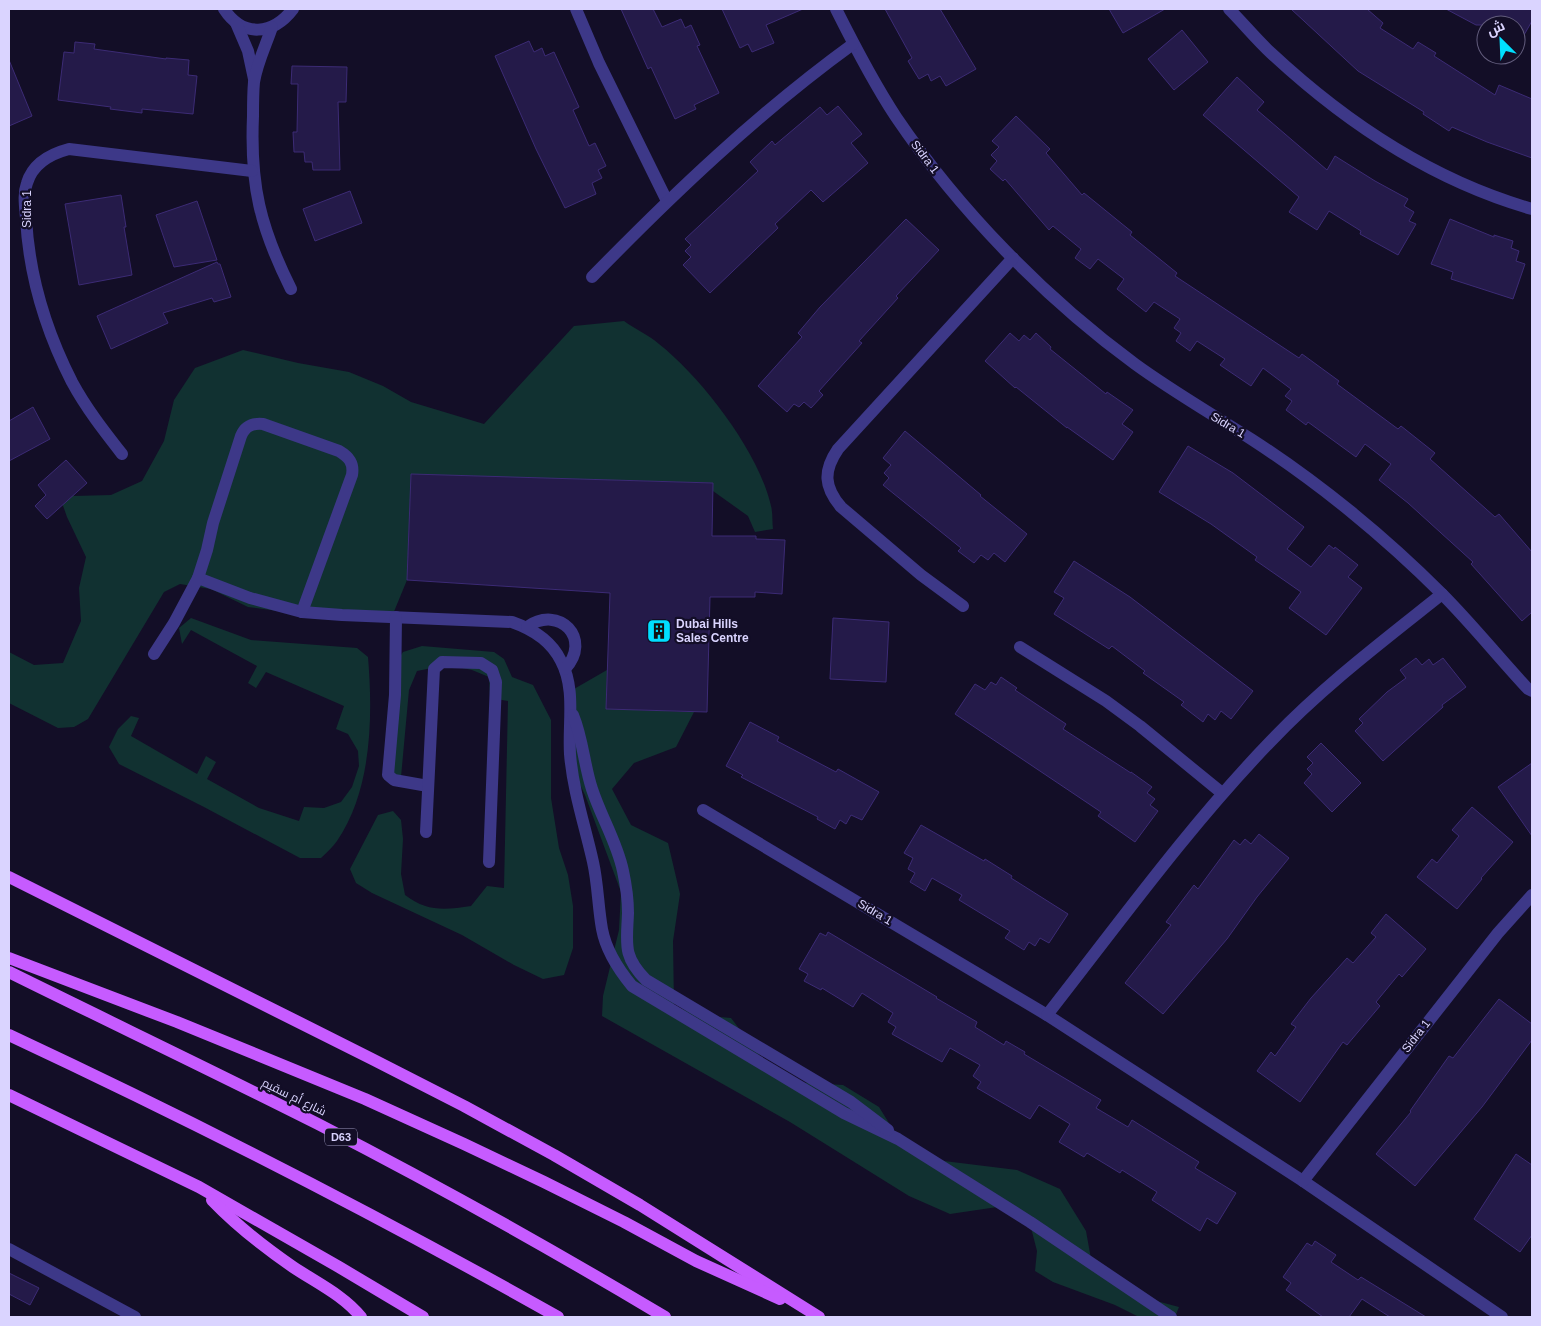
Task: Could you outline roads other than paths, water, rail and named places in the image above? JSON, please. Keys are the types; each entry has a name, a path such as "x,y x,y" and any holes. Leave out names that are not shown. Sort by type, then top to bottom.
{"main road":[{"path":"9,877 472,1110 640,1205 814,1314"},
{"path":"9,958 177,1022 365,1100 544,1182 696,1261 814,1314"},
{"name":"شارع أم سقيم","path":"9,972 318,1124 546,1248 665,1317"},
{"path":"9,1035 104,1079 251,1152 365,1211 558,1317"},
{"path":"9,1094 199,1187 339,1266 423,1317"},
{"path":"199,1187 250,1235 346,1301 361,1317"}],"street":[{"path":"224,9 236,23 248,51 254,81 251,144 252,171 256,194 270,243 292,289"},
{"path":"236,23 247,28 260,30 272,27 285,20 294,9"},
{"path":"576,9 599,64 667,201"},
{"name":"Sidra 1","path":"836,9 853,44 895,116 919,150 961,202 1013,258 1071,312 1133,362 1191,403 1252,439 1302,474 1351,512 1398,552 1442,594 1532,692"},
{"path":"1229,9 1276,58 1315,92 1364,128 1415,159 1462,182 1532,209"},
{"path":"254,81 272,27"},
{"path":"592,277 667,201 782,98 853,44"},
{"name":"Sidra 1","path":"122,454 92,415 73,382 56,347 43,311 33,274 27,236 24,197 27,183 33,170 43,160 55,153 69,149 252,171"},
{"path":"963,606 908,564 841,507 833,497 828,485 827,472 831,460 838,449 1013,258"},
{"path":"154,654 174,623 198,578 207,550 209,535 244,430 249,425 256,423 339,451 350,460 353,467 352,475 302,612"},
{"path":"198,578 250,598 302,612 512,622 527,628 546,640 554,649 568,677 570,754 576,796 594,864 602,930 613,960 622,973 632,986 862,1123 898,1139"},
{"path":"1047,1015 1222,793 1270,741 1333,682 1442,594"},
{"path":"396,617 395,695 388,775 394,780 428,786"},
{"path":"527,628 535,622 544,619 555,620 564,624 572,632 576,652 572,662 565,669"},
{"path":"1020,646 1106,701 1140,726 1222,793"},
{"path":"426,832 434,669 442,662 448,661 481,663 492,670 496,682 489,862"},
{"path":"570,708 576,723 593,792 610,829 623,870 627,892 627,948 637,971 646,980 851,1102 898,1139 1030,1222 1171,1317"},
{"name":"Sidra 1","path":"703,810 1047,1015 1303,1181 1502,1317"},
{"name":"Sidra 1","path":"1303,1181 1498,933 1532,895"},
{"path":"9,1249 134,1317"}],"place":[{"name":"Dubai Hills Sales Centre","path":"659,631"}]}
